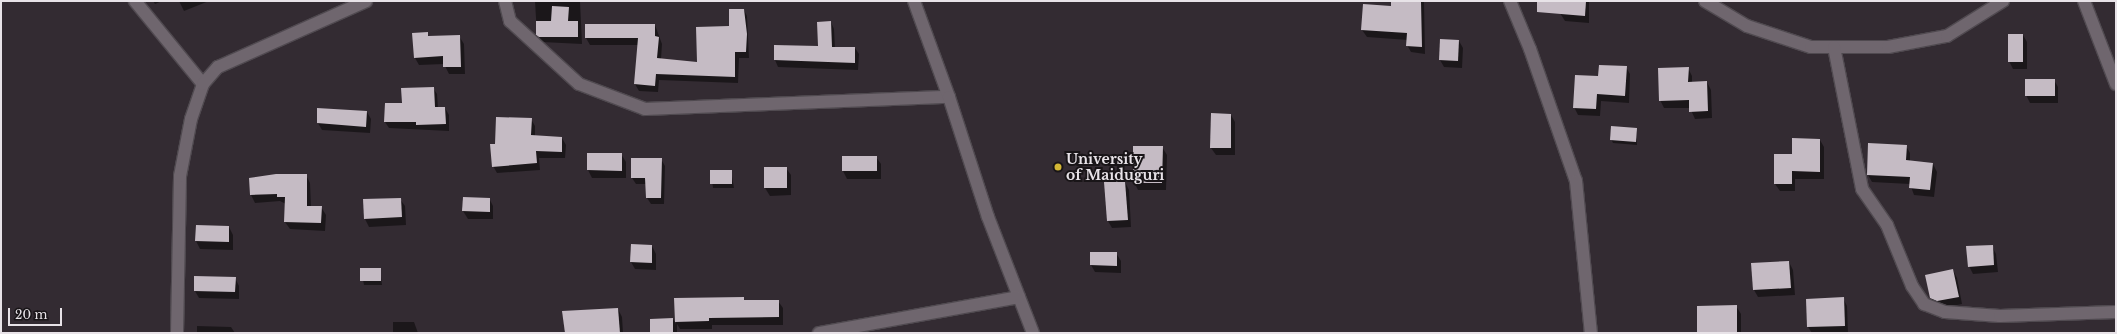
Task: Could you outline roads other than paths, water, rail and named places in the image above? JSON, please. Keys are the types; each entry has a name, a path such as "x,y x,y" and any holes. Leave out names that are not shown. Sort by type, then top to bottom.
{"street":[{"path":"135,1 203,84"},
{"path":"177,333 180,176 191,119 203,84 218,67 366,1"},
{"path":"505,1 510,21 579,84 646,109 949,97"},
{"path":"914,1 949,97 988,217 1033,333"},
{"path":"1510,1 1530,49 1576,181 1591,333"},
{"path":"1705,1 1746,26 1810,47 1888,47 1947,36 2002,1"},
{"path":"2084,1 2116,84"},
{"path":"1834,47 1862,189 1887,225 1912,286 1924,304 1945,312 2000,316 2116,312"},
{"path":"819,333 1019,297"}],"place":[{"name":"University of Maiduguri","path":"1058,167"}]}
